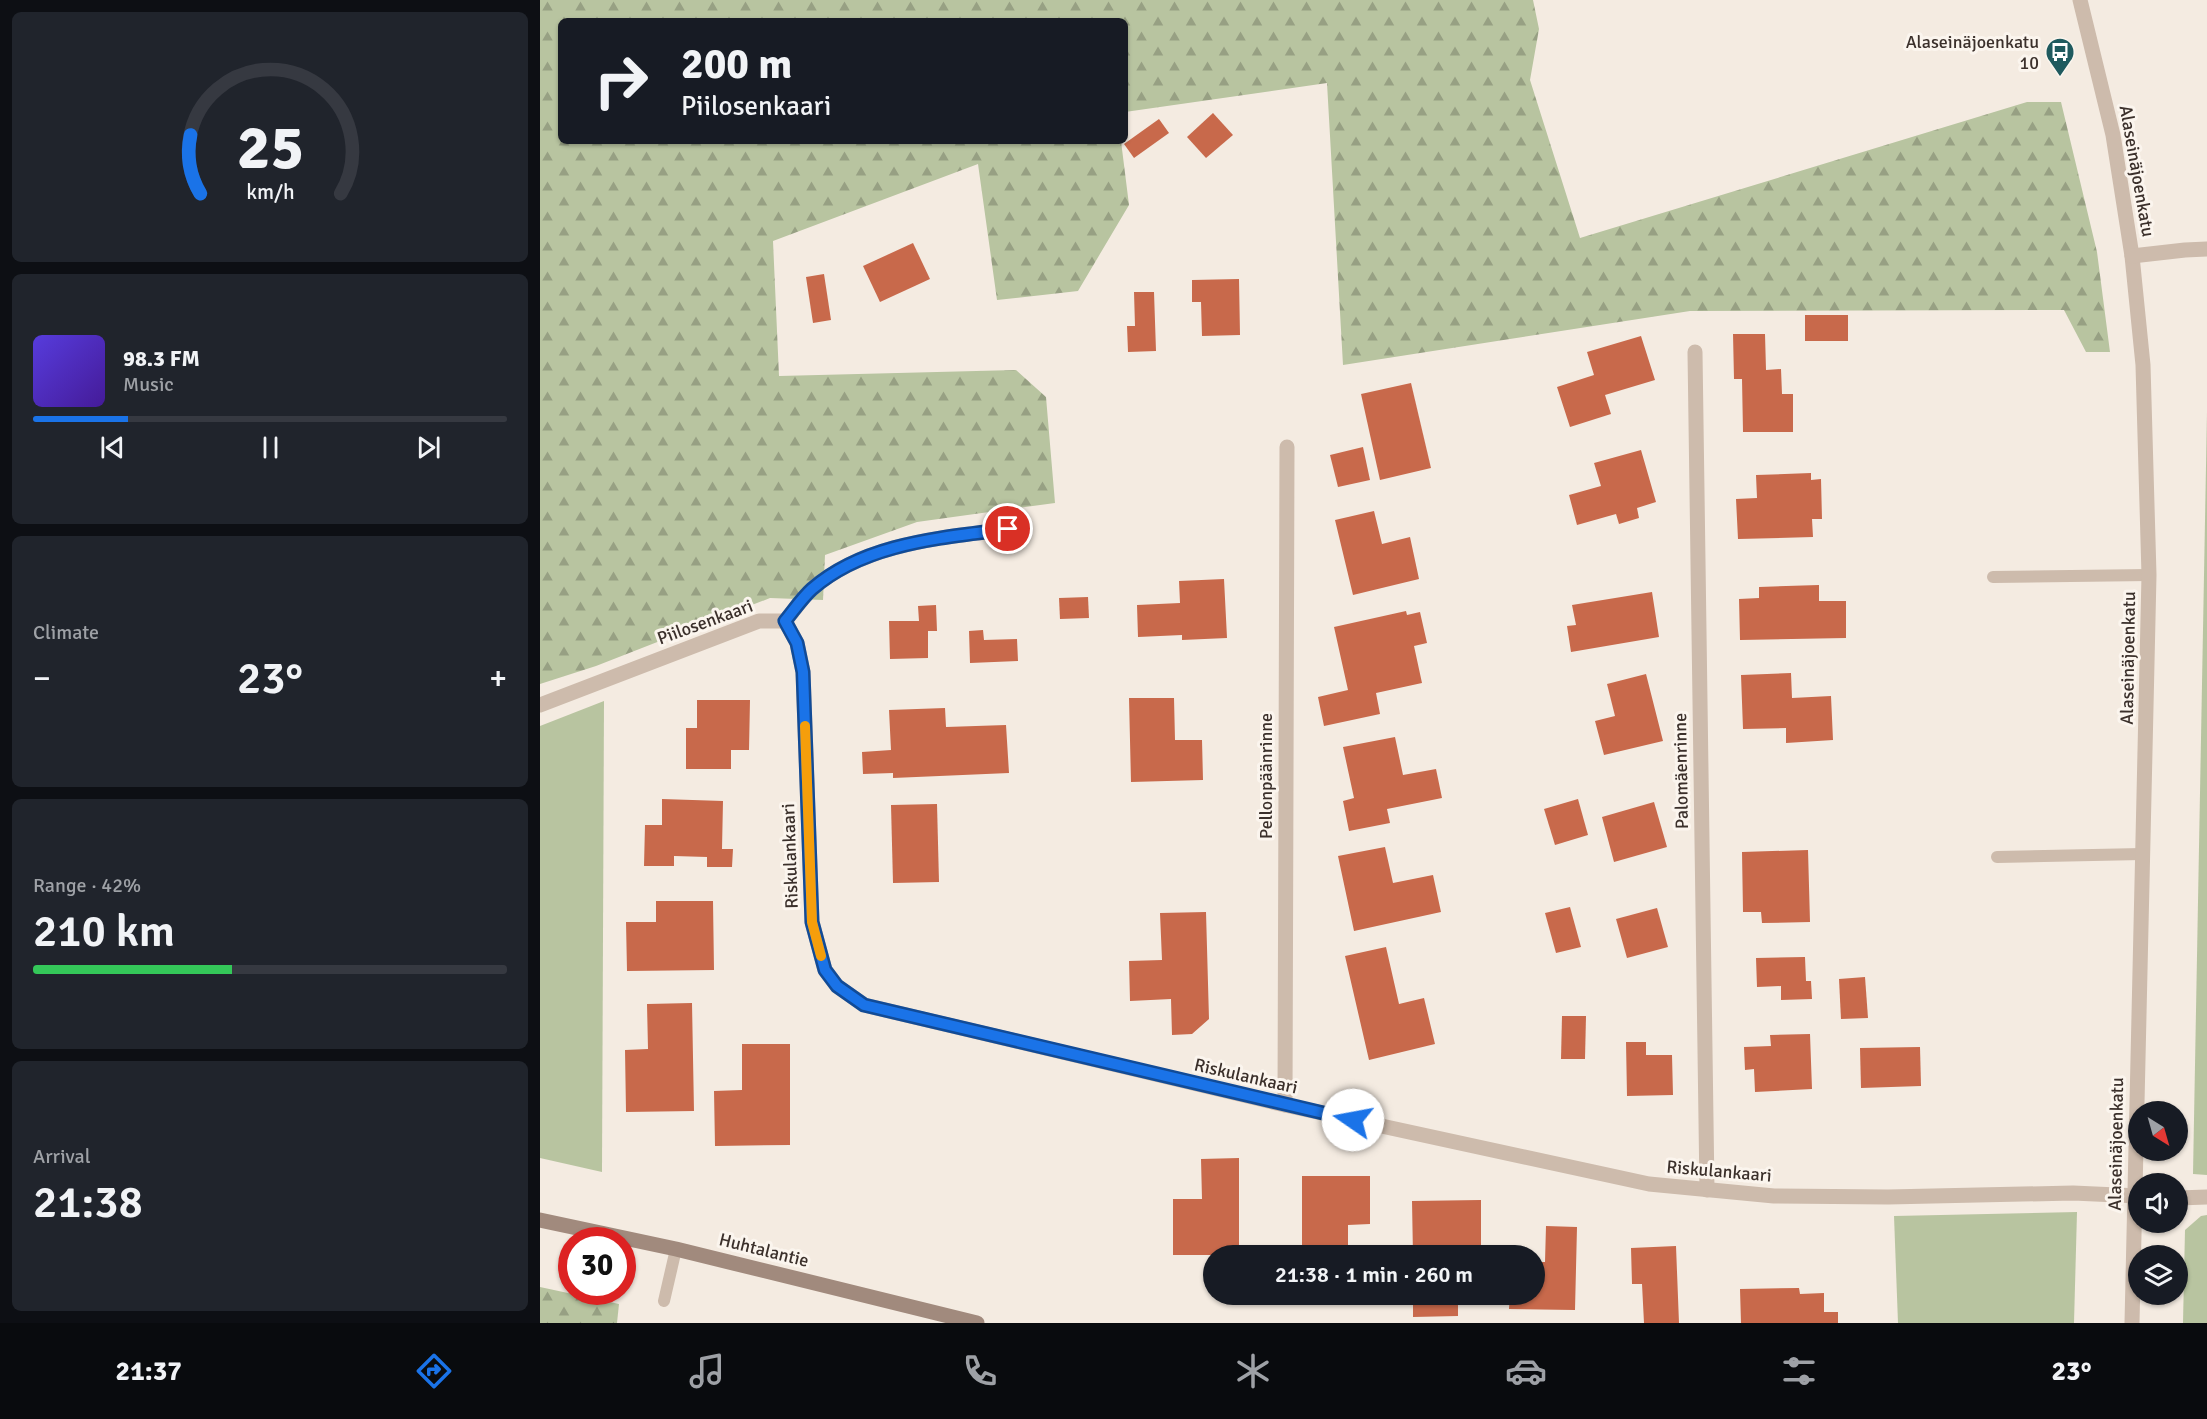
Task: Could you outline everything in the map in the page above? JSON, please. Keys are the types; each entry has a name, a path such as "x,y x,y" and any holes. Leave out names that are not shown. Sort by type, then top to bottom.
{"main road":[{"name":"Huhtalantie","path":"540,1220 676,1249 977,1323"}],"street":[{"name":"Alaseinäjoenkatu","path":"2080,0 2113,135 2132,256 2143,364 2149,575 2137,1173"},
{"path":"2132,256 2207,249"},
{"name":"Palomäenrinne","path":"1695,352 1707,1190"},
{"name":"Pellonpäänrinne","path":"1285,1105 1287,447"},
{"path":"785,621 812,590 859,559 926,540 1008,529"},
{"name":"Piilosenkaari","path":"540,705 759,621 785,621"},
{"name":"Riskulankaari","path":"785,621 797,643 803,672 812,922 825,970 837,986 864,1005 1285,1105 1649,1184 1786,1196 1888,1197 2073,1193 2128,1196"},
{"path":"2188,1198 2207,1197"},
{"name":"Alaseinäjoenkatu","path":"2132,1323 2136,1233"}],"lane":[{"path":"1993,577 2149,575"},
{"path":"1998,857 2142,854"},
{"path":"664,1301 676,1249"}],"green space":[{"path":"540,0 1533,0 1539,29 1530,80 1580,238 2027,102 2061,102 2097,252 2110,352 2086,352 2064,310 1690,311 1343,365 1327,83 1128,112 1128,18 558,18 558,144 1121,144 1129,205 1078,291 997,300 978,164 773,241 779,376 1016,370 1046,397 1055,503 917,522 825,555 823,600 770,598 596,666 540,684"},
{"path":"2207,412 2207,1175 2193,1174"},
{"path":"604,701 602,1172 540,1158 540,726"},
{"path":"2077,1212 2074,1323 1898,1323 1894,1216"},
{"path":"2207,1215 2207,1323 2183,1323 2183,1305 2188,1305 2188,1245 2185,1245 2185,1233 2188,1233 2188,1227 2201,1216"},
{"path":"540,1287 558,1291 558,1305 619,1305 617,1323 540,1323"}],"building":[{"path":"1213,113 1233,135 1206,158 1187,137"},
{"path":"1159,119 1169,133 1134,158 1124,144 1128,144 1128,141"},
{"path":"913,243 930,279 880,302 863,266"},
{"path":"824,274 831,320 813,323 806,277"},
{"path":"1239,279 1240,335 1202,336 1201,302 1192,302 1192,280"},
{"path":"1134,292 1154,292 1156,351 1128,352 1127,326 1135,326"},
{"path":"1805,315 1848,315 1848,341 1805,341"},
{"path":"1733,334 1765,334 1766,370 1781,369 1782,394 1793,394 1793,432 1743,432 1742,379 1734,379"},
{"path":"1641,336 1655,380 1605,395 1611,414 1570,427 1557,387 1594,375 1587,352"},
{"path":"1411,383 1431,468 1380,480 1361,394"},
{"path":"1363,447 1370,480 1338,487 1330,455"},
{"path":"1641,450 1656,502 1637,508 1639,518 1619,524 1616,514 1577,525 1569,495 1601,486 1594,463"},
{"path":"1811,473 1811,480 1821,479 1822,519 1812,519 1813,537 1738,539 1736,499 1757,498 1756,475"},
{"path":"1374,511 1382,544 1410,537 1419,579 1353,595 1335,520"},
{"path":"1224,579 1227,638 1182,640 1182,635 1138,637 1137,605 1180,603 1179,581"},
{"path":"1819,585 1819,601 1846,601 1846,638 1740,640 1739,599 1759,598 1759,587"},
{"path":"1652,592 1659,637 1571,652 1567,626 1576,625 1572,605"},
{"path":"1088,597 1089,618 1060,619 1059,598"},
{"path":"936,605 937,631 928,631 928,658 890,659 889,621 919,621 918,606"},
{"path":"1406,611 1407,615 1420,612 1427,643 1414,646 1422,683 1376,693 1380,714 1324,726 1318,697 1348,690 1334,627"},
{"path":"983,630 984,640 1017,639 1018,661 970,663 969,631"},
{"path":"1791,673 1792,698 1831,696 1833,740 1786,743 1786,728 1743,729 1741,675"},
{"path":"1646,674 1663,741 1604,755 1595,721 1615,716 1607,684"},
{"path":"1129,698 1174,698 1175,740 1202,740 1203,780 1131,782"},
{"path":"697,700 750,700 749,750 731,750 731,769 686,769 686,728 697,728"},
{"path":"945,708 946,727 1006,725 1009,773 893,778 893,773 863,774 862,752 891,750 889,710"},
{"path":"1395,737 1403,775 1436,769 1442,798 1387,809 1390,823 1349,831 1343,801 1354,798 1343,747"},
{"path":"662,799 723,801 722,849 733,849 732,867 707,867 707,857 674,856 674,866 644,866 645,825 662,825"},
{"path":"1578,799 1588,835 1555,845 1544,809"},
{"path":"1654,802 1667,847 1614,862 1602,817"},
{"path":"937,804 939,882 893,883 891,805"},
{"path":"1385,847 1393,883 1433,875 1441,912 1354,931 1338,856"},
{"path":"1808,850 1810,922 1762,923 1761,912 1743,912 1742,852"},
{"path":"656,901 713,901 714,970 627,971 626,922 656,922"},
{"path":"1570,907 1581,947 1556,953 1545,913"},
{"path":"1657,908 1668,947 1627,958 1616,919"},
{"path":"1206,912 1209,1019 1192,1034 1172,1035 1171,999 1130,1001 1129,961 1162,960 1160,913"},
{"path":"1386,947 1399,1004 1424,998 1435,1044 1369,1060 1345,956"},
{"path":"1805,957 1806,981 1811,981 1812,999 1781,1000 1781,986 1757,987 1756,958"},
{"path":"1865,977 1868,1018 1841,1019 1839,979"},
{"path":"692,1003 694,1111 626,1112 625,1050 648,1049 647,1004"},
{"path":"1562,1016 1586,1016 1585,1059 1561,1059"},
{"path":"1810,1034 1812,1089 1755,1092 1754,1069 1745,1070 1744,1047 1771,1046 1770,1035"},
{"path":"1626,1042 1646,1042 1646,1055 1672,1055 1673,1095 1627,1096"},
{"path":"742,1044 790,1044 790,1145 715,1146 714,1091 742,1090"},
{"path":"1920,1047 1921,1086 1861,1088 1860,1048"},
{"path":"1239,1158 1239,1245 1203,1245 1203,1255 1173,1255 1173,1199 1202,1199 1201,1159"},
{"path":"1302,1176 1370,1176 1370,1224 1348,1225 1348,1245 1302,1245"},
{"path":"1481,1200 1481,1245 1413,1245 1412,1201"},
{"path":"1546,1226 1577,1227 1575,1310 1509,1309 1509,1305 1545,1305"},
{"path":"1676,1246 1679,1323 1644,1323 1642,1284 1632,1284 1631,1248"},
{"path":"1799,1288 1800,1294 1824,1293 1824,1312 1838,1312 1838,1323 1741,1323 1740,1289"},
{"path":"1413,1305 1458,1305 1458,1316 1413,1317"}],"slow traffic":[{"path":"805,726 812,922 821,956"}],"place":[{"name":"Alaseinäjoenkatu 10","path":"2060,78"}],"route":[{"path":"1008,529 926,540 859,559 812,590 785,621 797,643 803,672 812,922 825,970 837,986 864,1005 1353,1120"}]}
